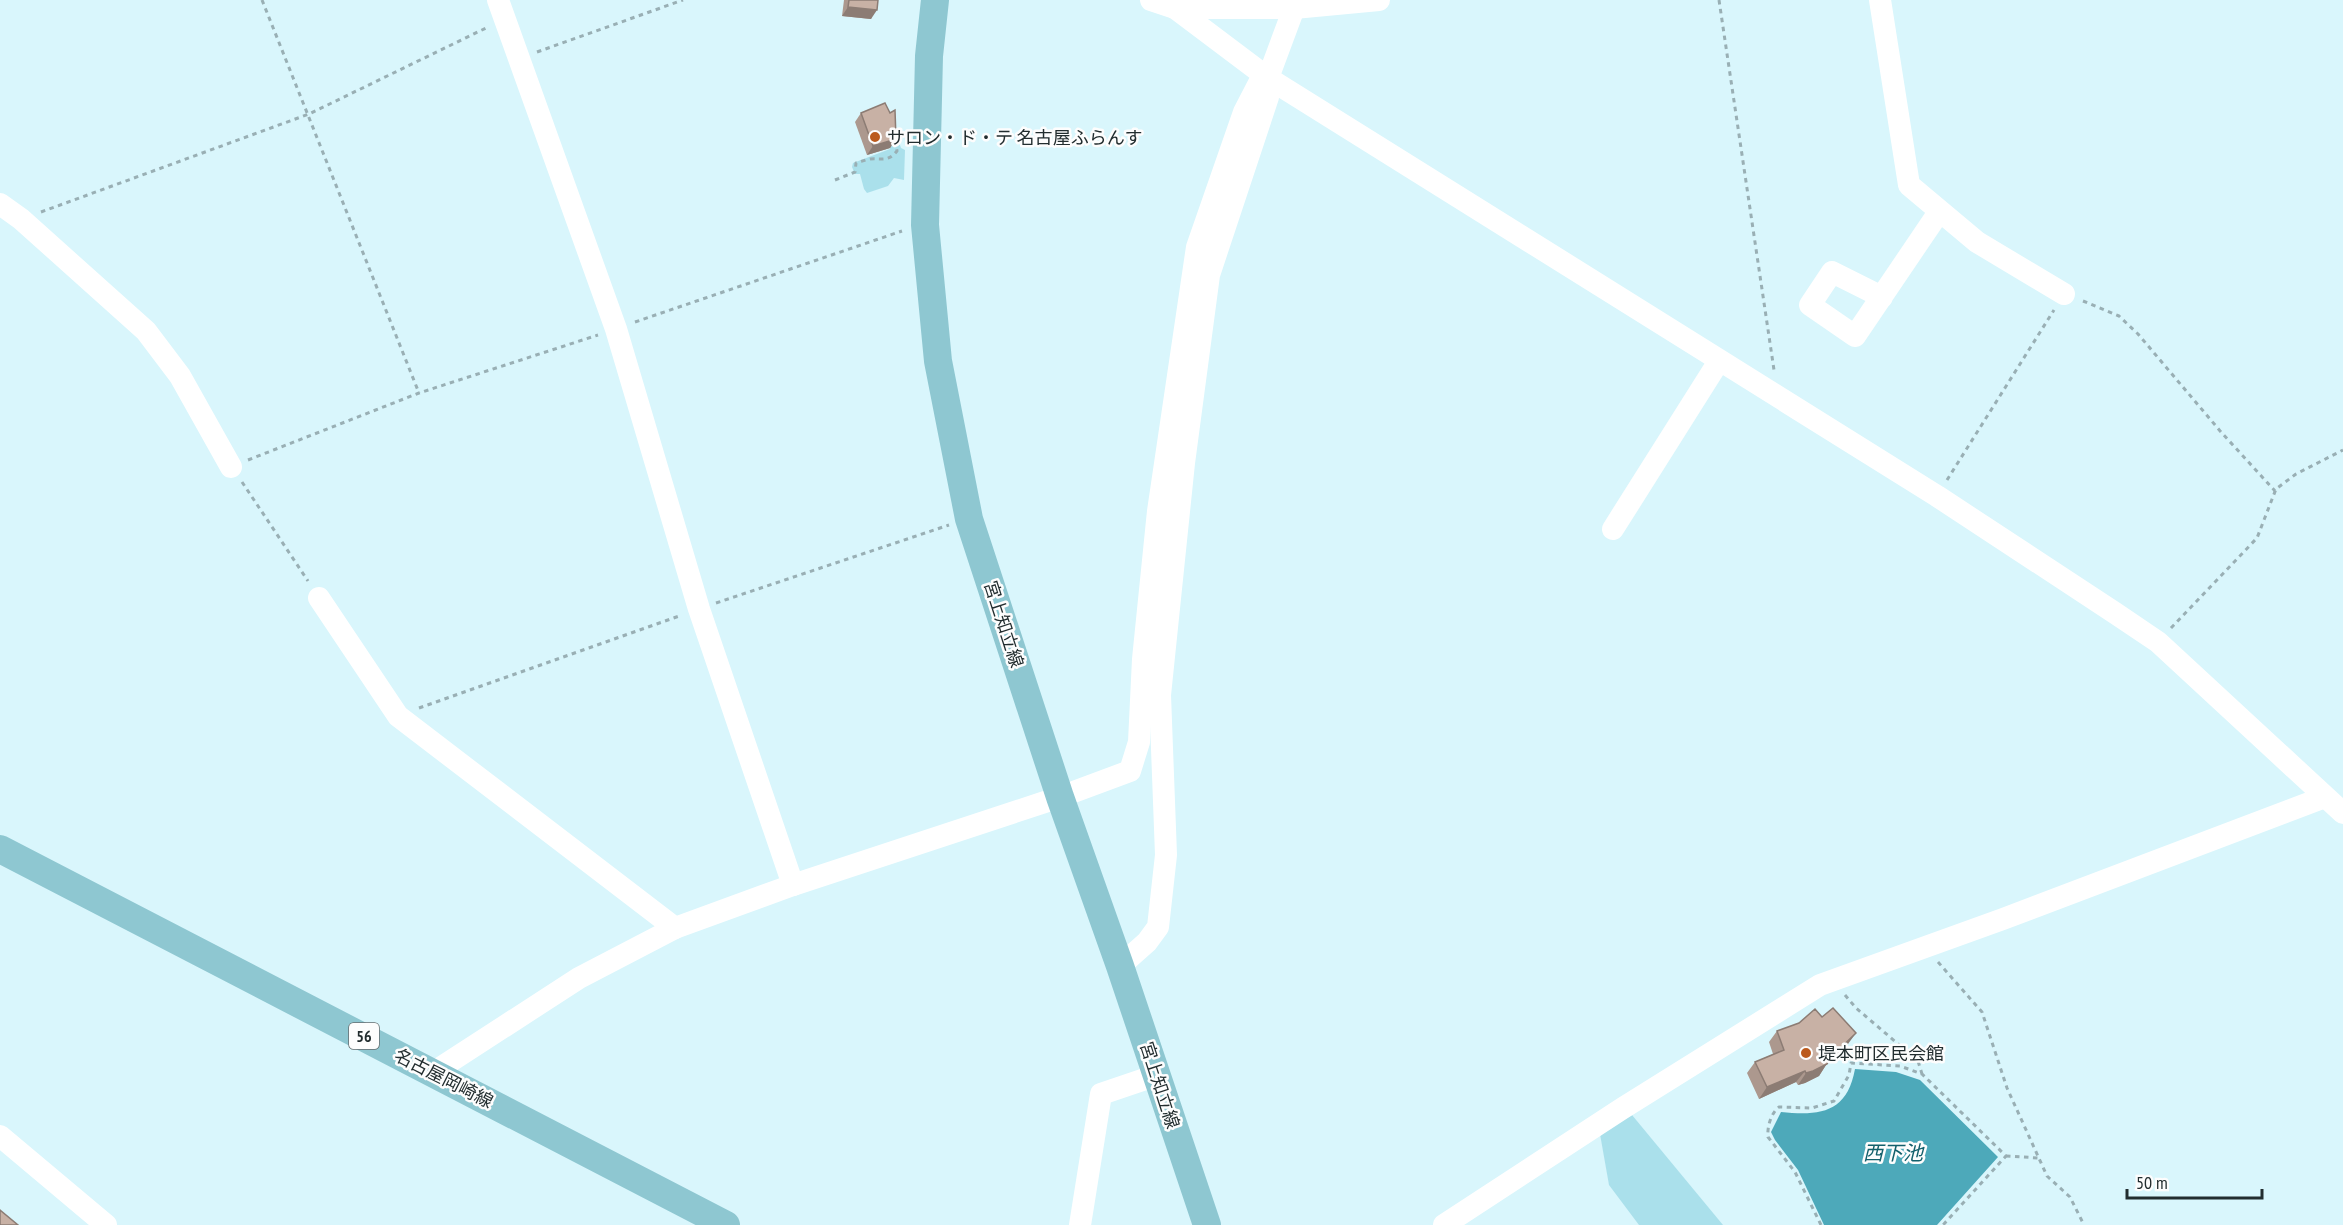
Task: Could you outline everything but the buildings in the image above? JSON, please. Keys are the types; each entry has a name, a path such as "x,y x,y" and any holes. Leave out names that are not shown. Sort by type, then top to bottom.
{"main road":[{"name":"宮上知立線","path":"935,0 929,56 925,225 938,362 969,519 1060,797 1120,966 1207,1225"},
{"name":"名古屋岡崎線","path":"0,849 726,1225"}],"street":[{"path":"1151,0 1175,8 1268,78 1937,496 2158,642 2343,813"},
{"path":"1175,8 1379,0"},
{"path":"1880,0 1909,185 1977,242 2064,294"},
{"path":"1120,966 1147,942 1158,927 1166,855 1161,777 1160,695 1185,451 1209,275 1268,97 1268,78 1295,4"},
{"path":"501,10 616,329 699,609 793,885"},
{"path":"434,1072 579,978 675,928 793,885 1060,797 1130,771 1139,742 1143,658 1158,511 1197,247 1244,112 1259,83 1268,78"},
{"path":"0,204 21,219 146,331 180,376 231,467"},
{"path":"1882,297 1940,212"},
{"path":"1613,529 1719,361"},
{"path":"319,598 398,716 675,928"},
{"path":"1444,1225 1633,1102 1820,985 2325,797"},
{"path":"1080,1225 1101,1094 1157,1075"},
{"path":"0,1136 106,1225"}],"path":[{"path":"262,0 419,393"},
{"path":"519,59 683,0"},
{"path":"1719,0 1778,398"},
{"path":"21,219 309,114 501,10"},
{"path":"835,180 855,172 856,163 871,159 883,161 890,158 897,151 898,146 893,132"},
{"path":"319,598 231,467 419,393 925,225"},
{"path":"1937,496 2064,294 2119,315 2275,491"},
{"path":"2158,642 2257,538 2275,491 2296,474 2343,450"},
{"path":"1925,947 1982,1012 2007,1088 2047,1176 2070,1197 2084,1225"},
{"path":"1839,978 1844,995 1918,1062 1922,1074"},
{"path":"1821,1225 1795,1172 1768,1137 1767,1130 1775,1110 1779,1107 1812,1108 1834,1101 1849,1075 1851,1063 1899,1066 1922,1074 2006,1156 2039,1158"},
{"path":"1943,1225 2006,1156"}],"shaded area":[{"path":"895,131 901,148 905,150 904,180 894,178 888,186 867,193 860,174 855,174 853,163 890,149 890,133"},
{"path":"1632,1115 1723,1225 1639,1225 1609,1185 1600,1134"}],"water":[{"name":"西下池","path":"1855,1069 1896,1072 1920,1080 1998,1157 1937,1225 1824,1225 1798,1170 1775,1140 1771,1132 1781,1112 1808,1113 1830,1109 1846,1095"}],"place":[{"name":"サロン・ド・テ 名古屋ふらんす","path":"875,137"},
{"name":"堤本町区民会館","path":"1806,1053"}]}
